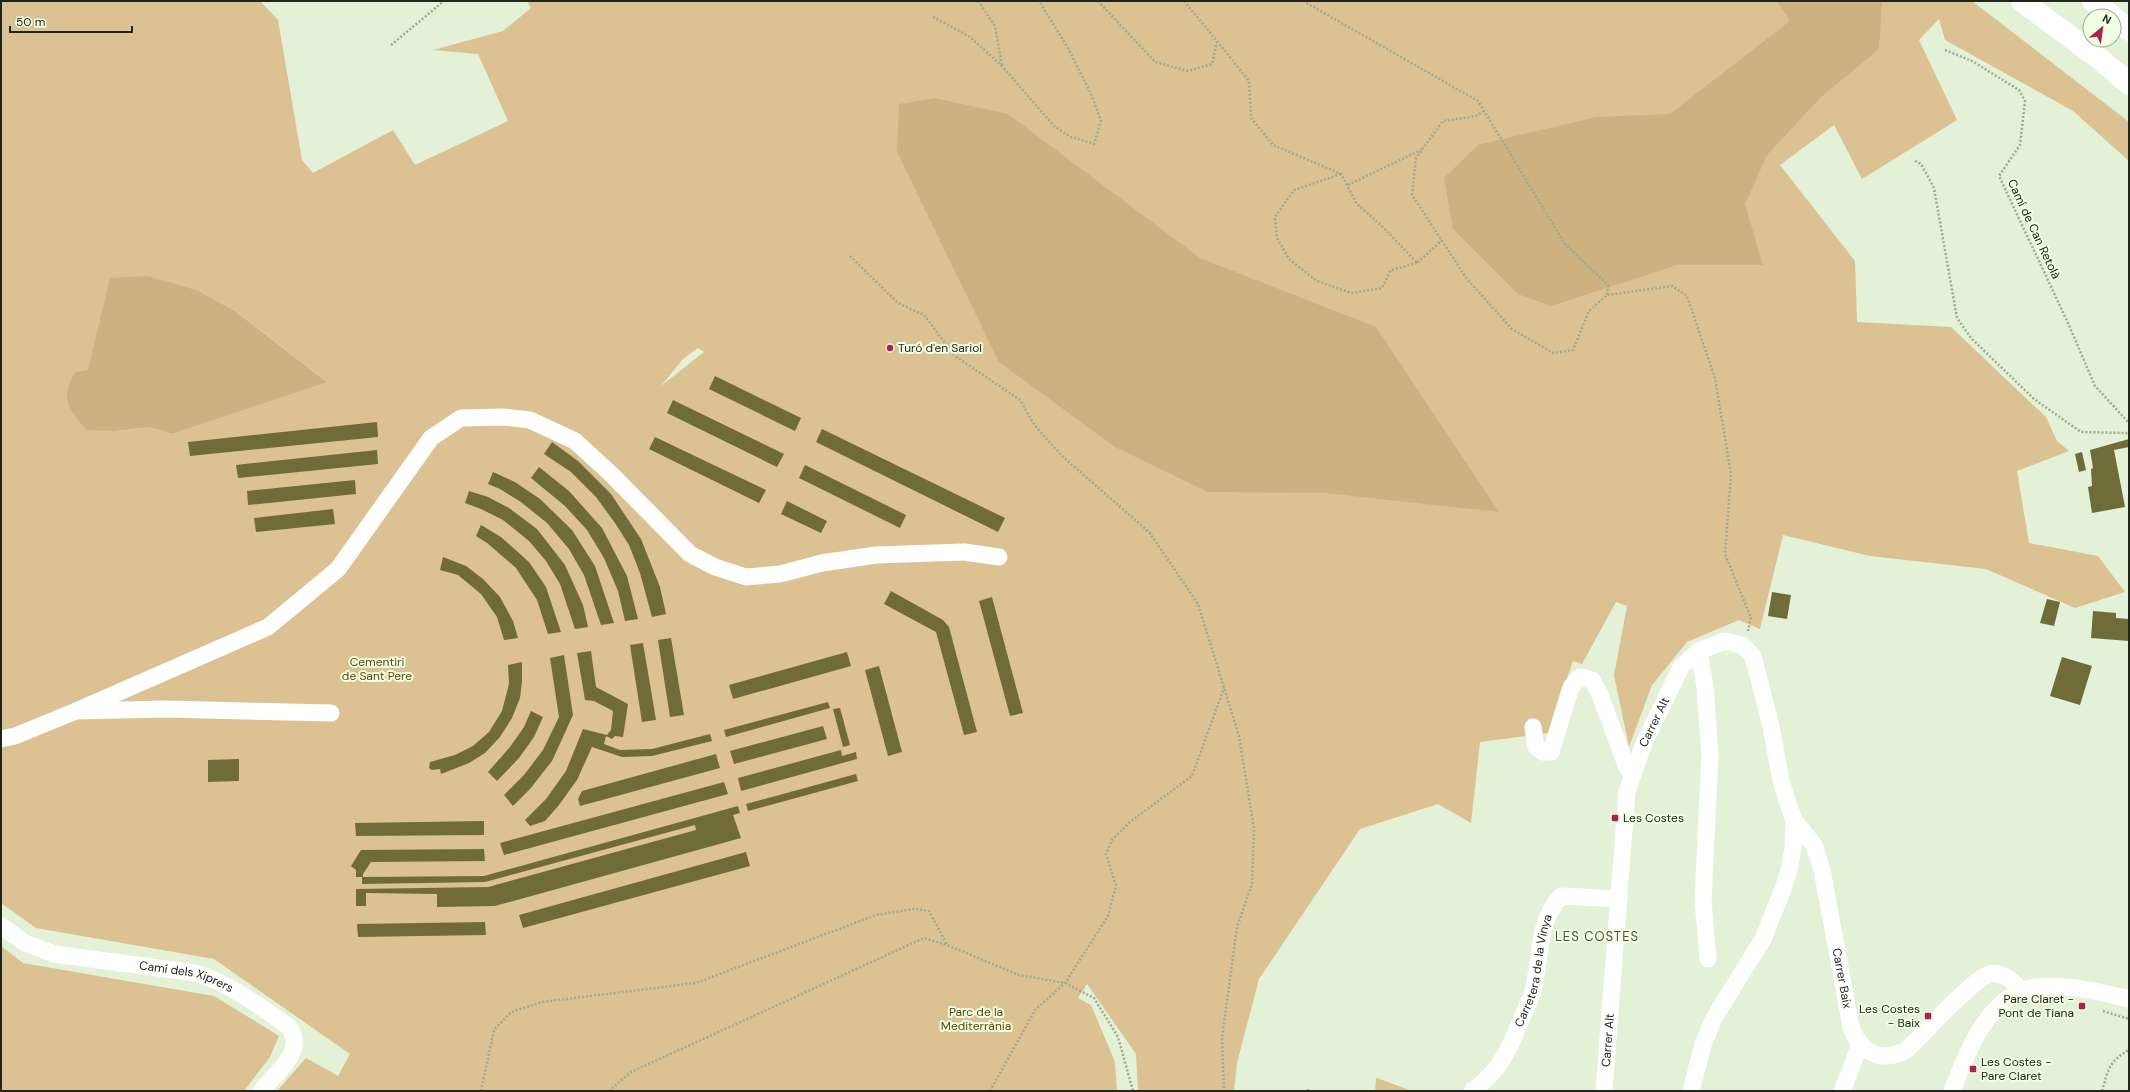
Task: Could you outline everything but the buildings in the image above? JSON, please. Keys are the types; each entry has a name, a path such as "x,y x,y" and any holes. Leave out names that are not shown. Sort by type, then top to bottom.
{"highway":[{"path":"2022,1 2100,59 2129,84"},
{"path":"2093,1 2102,8"}],"street":[{"path":"1,739 15,736 76,711 268,627 338,569 431,438 461,418 503,417 530,420 575,441 611,474 690,554 715,566 746,577 780,574 822,563 876,555 964,552 999,557"},
{"name":"Carrer Alt","path":"1604,1091 1627,792 1632,775 1649,730 1680,667 1699,651 1725,641 1742,645"},
{"path":"1742,645 1753,656 1771,726 1781,781 1794,820 1814,845 1822,870"},
{"path":"1699,651 1705,687 1710,754 1703,901 1708,959"},
{"path":"1533,727 1536,747 1543,752 1551,752 1571,687 1580,677 1592,680 1600,695 1626,765 1632,775"},
{"path":"76,711 166,709 331,712"},
{"path":"1690,1091 1703,1045 1714,1018 1763,939 1790,867 1793,846 1794,820"},
{"path":"1790,867 1795,860 1802,858 1815,864 1822,870"},
{"name":"Carrer Baix","path":"1822,870 1851,1027 1860,1044"},
{"name":"Carretera de la Vinya","path":"1472,1091 1483,1083 1496,1069 1511,1048 1533,992 1546,920 1553,905 1561,896 1619,899"},
{"name":"Camí dels Xiprers","path":"1,926 25,943 54,954 196,973 243,994 288,1026 294,1033 296,1041 295,1050 290,1058 260,1091"},
{"path":"1842,1091 1860,1044 1875,1054 1882,1056 1891,1056 1905,1051 1975,983 1990,974 1999,974 2006,977 2022,990"},
{"path":"1952,1091 1966,1055 1983,1025 2004,1002 2022,990 2035,987 2072,988 2124,998"}],"path":[{"path":"391,45 444,1"},
{"path":"978,1 995,26 1002,66"},
{"path":"933,16 970,37 1002,66 1054,126 1071,138 1094,144 1101,121 1092,96 1068,48 1039,1"},
{"path":"1098,1 1155,62 1188,71 1212,64 1218,41"},
{"path":"1184,1 1249,81 1251,118 1273,146 1341,174 1357,204 1384,228 1417,263"},
{"path":"1303,1 1478,101 1565,244 1608,285 1607,295"},
{"name":"Camí de Can Retolà","path":"1945,50 1972,61 2018,90 2025,101 2020,145 1999,176 2068,323 2095,386 2129,423"},
{"path":"1484,111 1476,116 1443,121 1416,158 1412,195 1467,278 1512,329 1552,353 1573,350 1589,311 1607,295 1672,286 1687,296 1715,378 1731,474 1725,554 1751,618 1748,632 1742,645"},
{"path":"1348,185 1422,150"},
{"path":"1914,161 1921,164 1934,188 1957,318 1971,338 2034,399 2081,432 2126,433 2129,436"},
{"path":"1341,174 1294,190 1275,217 1276,238 1289,259 1317,281 1351,293 1382,288 1391,270 1417,263 1442,240"},
{"path":"850,256 898,303 924,315 955,356 1020,400 1035,426 1062,456 1149,532 1198,604 1239,736 1254,829 1252,884 1237,927 1222,1038 1224,1091"},
{"path":"990,1091 1035,1010 1065,983 1108,916 1116,886 1106,854 1112,840 1131,820 1192,776 1224,687"},
{"path":"481,1091 494,1030 511,1012 542,1002 696,983 876,915 914,909 929,911 947,945"},
{"path":"609,1091 631,1072 924,938 947,945 1019,975 1065,983 1094,998 1118,1037 1133,1091"},
{"path":"2101,1011 2129,1019"},
{"path":"2102,1091 2109,1068 2116,1057 2129,1050"},
{"path":"1308,1091 1309,1087"}],"green space":[{"path":"1,1 260,1 278,20 302,160 313,173 393,130 415,165 508,121 478,54 433,50 503,31 531,8 527,1 1972,1 2129,122 2129,161 2073,111 1945,40 1939,19 1919,40 1957,120 1862,179 1834,125 1780,165 1855,261 1857,322 1951,327 2046,417 2057,441 2069,451 2017,471 2029,543 2098,556 2125,592 2075,608 1986,569 1870,556 1783,535 1760,629 1739,620 1687,642 1652,685 1629,747 1614,675 1627,606 1616,602 1582,664 1573,661 1548,733 1480,742 1471,823 1438,804 1360,829 1259,979 1237,1063 1234,1091 1138,1091 1136,1054 1087,984 1078,998 1091,1005 1115,1062 1117,1091 277,1091 306,1058 338,1076 350,1054 214,959 36,928 1,903","holes":["199,291 235,311 326,381 172,434 149,427 116,431 75,372 88,371","698,348 704,352 661,386 683,359"]},
{"path":"1,946 23,963 214,996 279,1036 270,1057 244,1091 1,1091"},
{"path":"1377,1078 1412,1091 1375,1091"}],"shaded area":[{"path":"1777,1 1882,1 1879,49 1821,97 1767,155 1745,204 1763,265 1677,265 1551,306 1518,294 1453,229 1444,178 1478,145 1596,117 1670,114 1790,21"},
{"path":"935,98 1008,114 1200,258 1376,327 1499,512 1325,493 1208,492 1115,447 999,362 897,152 899,104"},
{"path":"148,276 199,291 235,311 327,382 172,434 149,427 116,431 86,430 68,403 68,390 75,372 88,370 110,278"}],"place":[{"name":"Turó d'en Sariol","path":"890,348"},
{"name":"Les Costes","path":"1615,818"},
{"name":"Pare Claret - Pont de Tiana","path":"2082,1006"},
{"name":"Les Costes - Baix","path":"1928,1016"},
{"name":"Les Costes - Pare Claret","path":"1973,1069"}],"district":[{"name":"LES COSTES","path":"1597,936"}],"park label":[{"name":"Cementiri de Sant Pere","path":"377,669"},
{"name":"Parc de la Mediterrània","path":"976,1019"}]}
